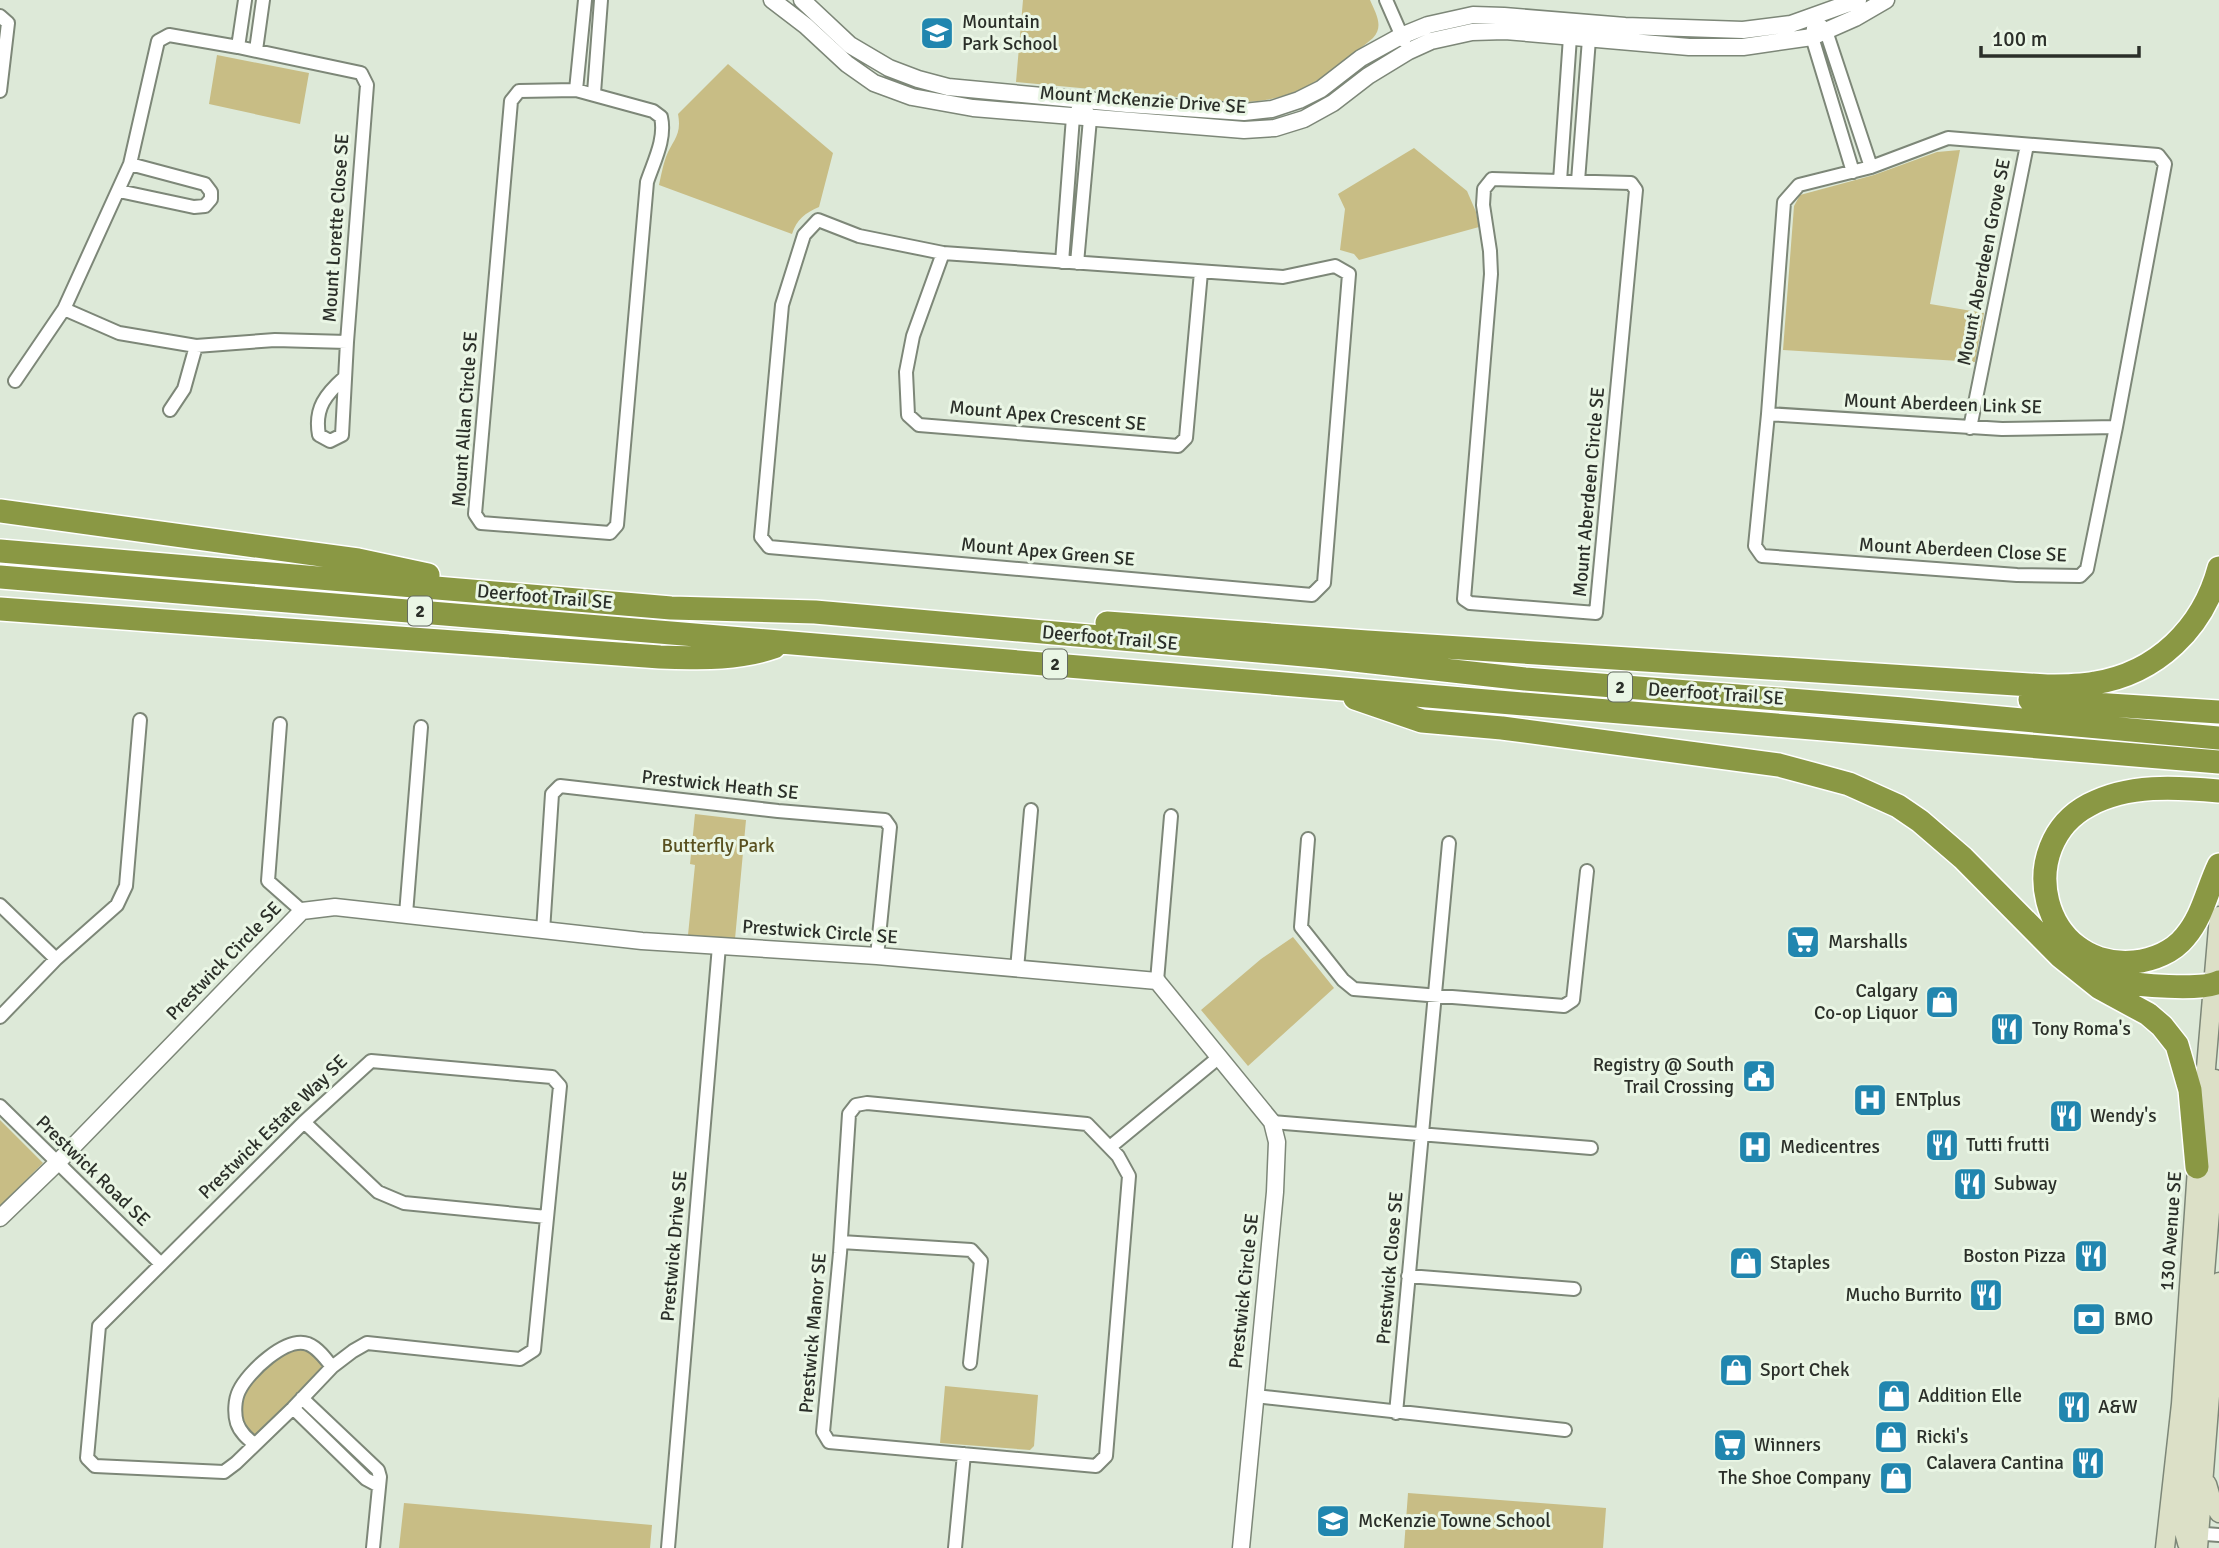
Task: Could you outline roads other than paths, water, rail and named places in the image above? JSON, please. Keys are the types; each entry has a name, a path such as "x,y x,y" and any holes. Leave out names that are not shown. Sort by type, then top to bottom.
{"highway":[{"path":"0,511 358,561 530,596"},
{"name":"Deerfoot Trail SE","path":"0,551 671,608 815,612 1327,657 1525,680 1903,709 2219,738"},
{"path":"1022,630 1083,621 1683,663 2047,686 2070,685 2096,683 2123,676 2143,668 2173,646 2197,619 2219,568"},
{"name":"Deerfoot Trail SE","path":"0,577 2219,762"},
{"path":"0,609 660,657 728,658 757,653 787,642"},
{"path":"1322,686 1422,721 1502,728 1779,765 1849,784 1898,806 1963,858 2060,956 2100,988 2148,1014 2162,1026 2177,1045 2190,1090 2197,1167"},
{"path":"1903,709 1953,695 2219,712"},
{"path":"2219,791 2164,788 2119,793 2088,805 2077,813 2055,836 2045,870 2053,919 2062,934 2086,954 2118,963 2149,960 2184,939 2201,913 2219,865"},
{"path":"2060,956 2111,980 2130,984 2216,983"}],"main road":[{"name":"130 Avenue SE","path":"2181,1542 2180,1404 2197,1167 2216,983 2219,916"},
{"path":"2181,1542 2213,1175 2215,1089 2210,1030"},
{"path":"2181,1542 2204,1477 2219,1282"},
{"path":"2204,1477 2219,1513"}],"street":[{"path":"238,47 245,0"},
{"path":"256,50 263,0"},
{"path":"576,90 585,0"},
{"path":"594,93 601,0"},
{"name":"Mount McKenzie Drive SE","path":"772,0 806,26 846,64 874,83 912,97 945,104 1223,130 1275,128 1304,119 1333,103 1368,76 1409,51 1431,41 1472,32 1505,31 1689,47 1743,47 1819,34 1886,0"},
{"name":"Mount McKenzie Drive SE","path":"802,0 850,45 888,68 948,87 1244,112 1272,109 1321,89 1362,58 1401,36 1428,25 1474,15 1688,30 1743,30 1791,24 1814,18 1858,0"},
{"path":"1387,0 1409,51"},
{"path":"0,16 8,23 0,92"},
{"path":"1814,18 1853,172"},
{"path":"1560,181 1570,37 1583,22 1589,39 1577,181"},
{"path":"1819,34 1871,167"},
{"name":"Mount Lorette Close SE","path":"169,35 256,50 361,73 367,85 347,342 275,340 196,346 119,333 64,309 130,164 158,41 169,35"},
{"name":"Mount Allan Circle SE","path":"519,90 576,90 594,93 653,111 661,117 663,126 663,135 647,183 617,525 610,533 481,523 475,513 511,101 519,90"},
{"path":"1077,263 1083,100"},
{"path":"1062,262 1082,118"},
{"name":"Mount Aberdeen Close SE","path":"1948,138 2026,145 2158,155 2165,164 2087,569 2081,576 2017,575 1762,556 1755,546 1784,202 1799,185 1871,167 1948,138"},
{"name":"Mount Aberdeen Grove SE","path":"1970,428 2026,145"},
{"path":"119,191 194,207 205,206 211,199 211,192 205,184 130,164"},
{"name":"Mount Aberdeen Circle SE","path":"1492,179 1560,181 1631,183 1636,190 1597,613 1471,603 1464,598 1491,274 1483,205 1484,189 1492,179"},
{"name":"Mount Apex Green SE","path":"818,220 859,236 943,253 1283,277 1335,267 1349,274 1324,583 1312,595 769,547 761,537 782,305 804,235 818,220"},
{"name":"Mount Apex Crescent SE","path":"943,253 913,336 906,372 908,415 919,425 1178,446 1186,439 1201,272"},
{"path":"15,381 64,309"},
{"path":"345,377 347,342"},
{"path":"170,410 184,389 196,346"},
{"name":"Mount Aberdeen Link SE","path":"1768,414 1970,428 2116,427"},
{"path":"0,1017 56,959 117,905 126,886 140,720"},
{"path":"280,724 268,881 302,911"},
{"path":"405,914 421,727"},
{"name":"Prestwick Heath SE","path":"542,931 552,794 560,786 778,811 885,820 891,827 877,956"},
{"path":"1017,969 1031,810"},
{"path":"1171,816 1157,981 1272,1122 1591,1147"},
{"path":"1308,839 1301,927 1343,980 1354,989 1564,1006 1573,1000 1587,871"},
{"name":"Prestwick Close SE","path":"1396,1413 1449,843"},
{"path":"0,905 56,959"},
{"name":"Prestwick Circle SE","path":"0,1218 302,911 335,907 542,931 877,956 1157,981"},
{"name":"Prestwick Drive SE","path":"668,1548 719,946"},
{"path":"1110,1147 1218,1058"},
{"name":"Prestwick Estate Way SE","path":"371,1061 552,1077 560,1086 547,1217 534,1350 520,1359 367,1343 353,1350 332,1367 298,1403 224,1472 95,1466 87,1458 99,1326 304,1122 371,1061"},
{"name":"Prestwick Manor SE","path":"867,1103 1087,1124 1118,1156 1129,1176 1105,1456 1096,1466 830,1442 822,1432 841,1241 849,1114 856,1105 867,1103"},
{"name":"Prestwick Road SE","path":"0,1106 160,1263"},
{"path":"304,1122 378,1192 404,1203 547,1217"},
{"name":"Prestwick Circle SE","path":"1241,1548 1275,1192 1277,1142 1272,1122"},
{"path":"841,1241 971,1250 981,1261 970,1363"},
{"path":"1408,1276 1574,1289"},
{"path":"254,1444 244,1435 237,1422 235,1407 239,1391 251,1373 277,1351 297,1343 308,1344 332,1367"},
{"path":"1255,1396 1565,1430"},
{"path":"298,1403 366,1479 379,1486 373,1548"},
{"path":"955,1548 964,1454"},
{"path":"2181,1542 2219,1535"}],"place":[{"name":"Mountain Park School","path":"937,33"},
{"name":"Marshalls","path":"1803,942"},
{"name":"Calgary Co-op Liquor","path":"1942,1002"},
{"name":"Tony Roma's","path":"2007,1029"},
{"name":"Registry @ South Trail Crossing","path":"1759,1076"},
{"name":"ENTplus","path":"1870,1100"},
{"name":"Wendy's","path":"2066,1116"},
{"name":"Tutti frutti","path":"1942,1145"},
{"name":"Medicentres","path":"1755,1147"},
{"name":"Subway","path":"1970,1184"},
{"name":"Boston Pizza","path":"2091,1256"},
{"name":"Staples","path":"1746,1263"},
{"name":"Mucho Burrito","path":"1986,1295"},
{"name":"BMO","path":"2089,1319"},
{"name":"Sport Chek","path":"1736,1370"},
{"name":"Addition Elle","path":"1894,1396"},
{"name":"A&W","path":"2074,1407"},
{"name":"Ricki's","path":"1891,1437"},
{"name":"Winners","path":"1730,1445"},
{"name":"Calavera Cantina","path":"2088,1463"},
{"name":"The Shoe Company","path":"1896,1478"},
{"name":"McKenzie Towne School","path":"1333,1521"}],"park label":[{"name":"Butterfly Park","path":"718,846"}]}
